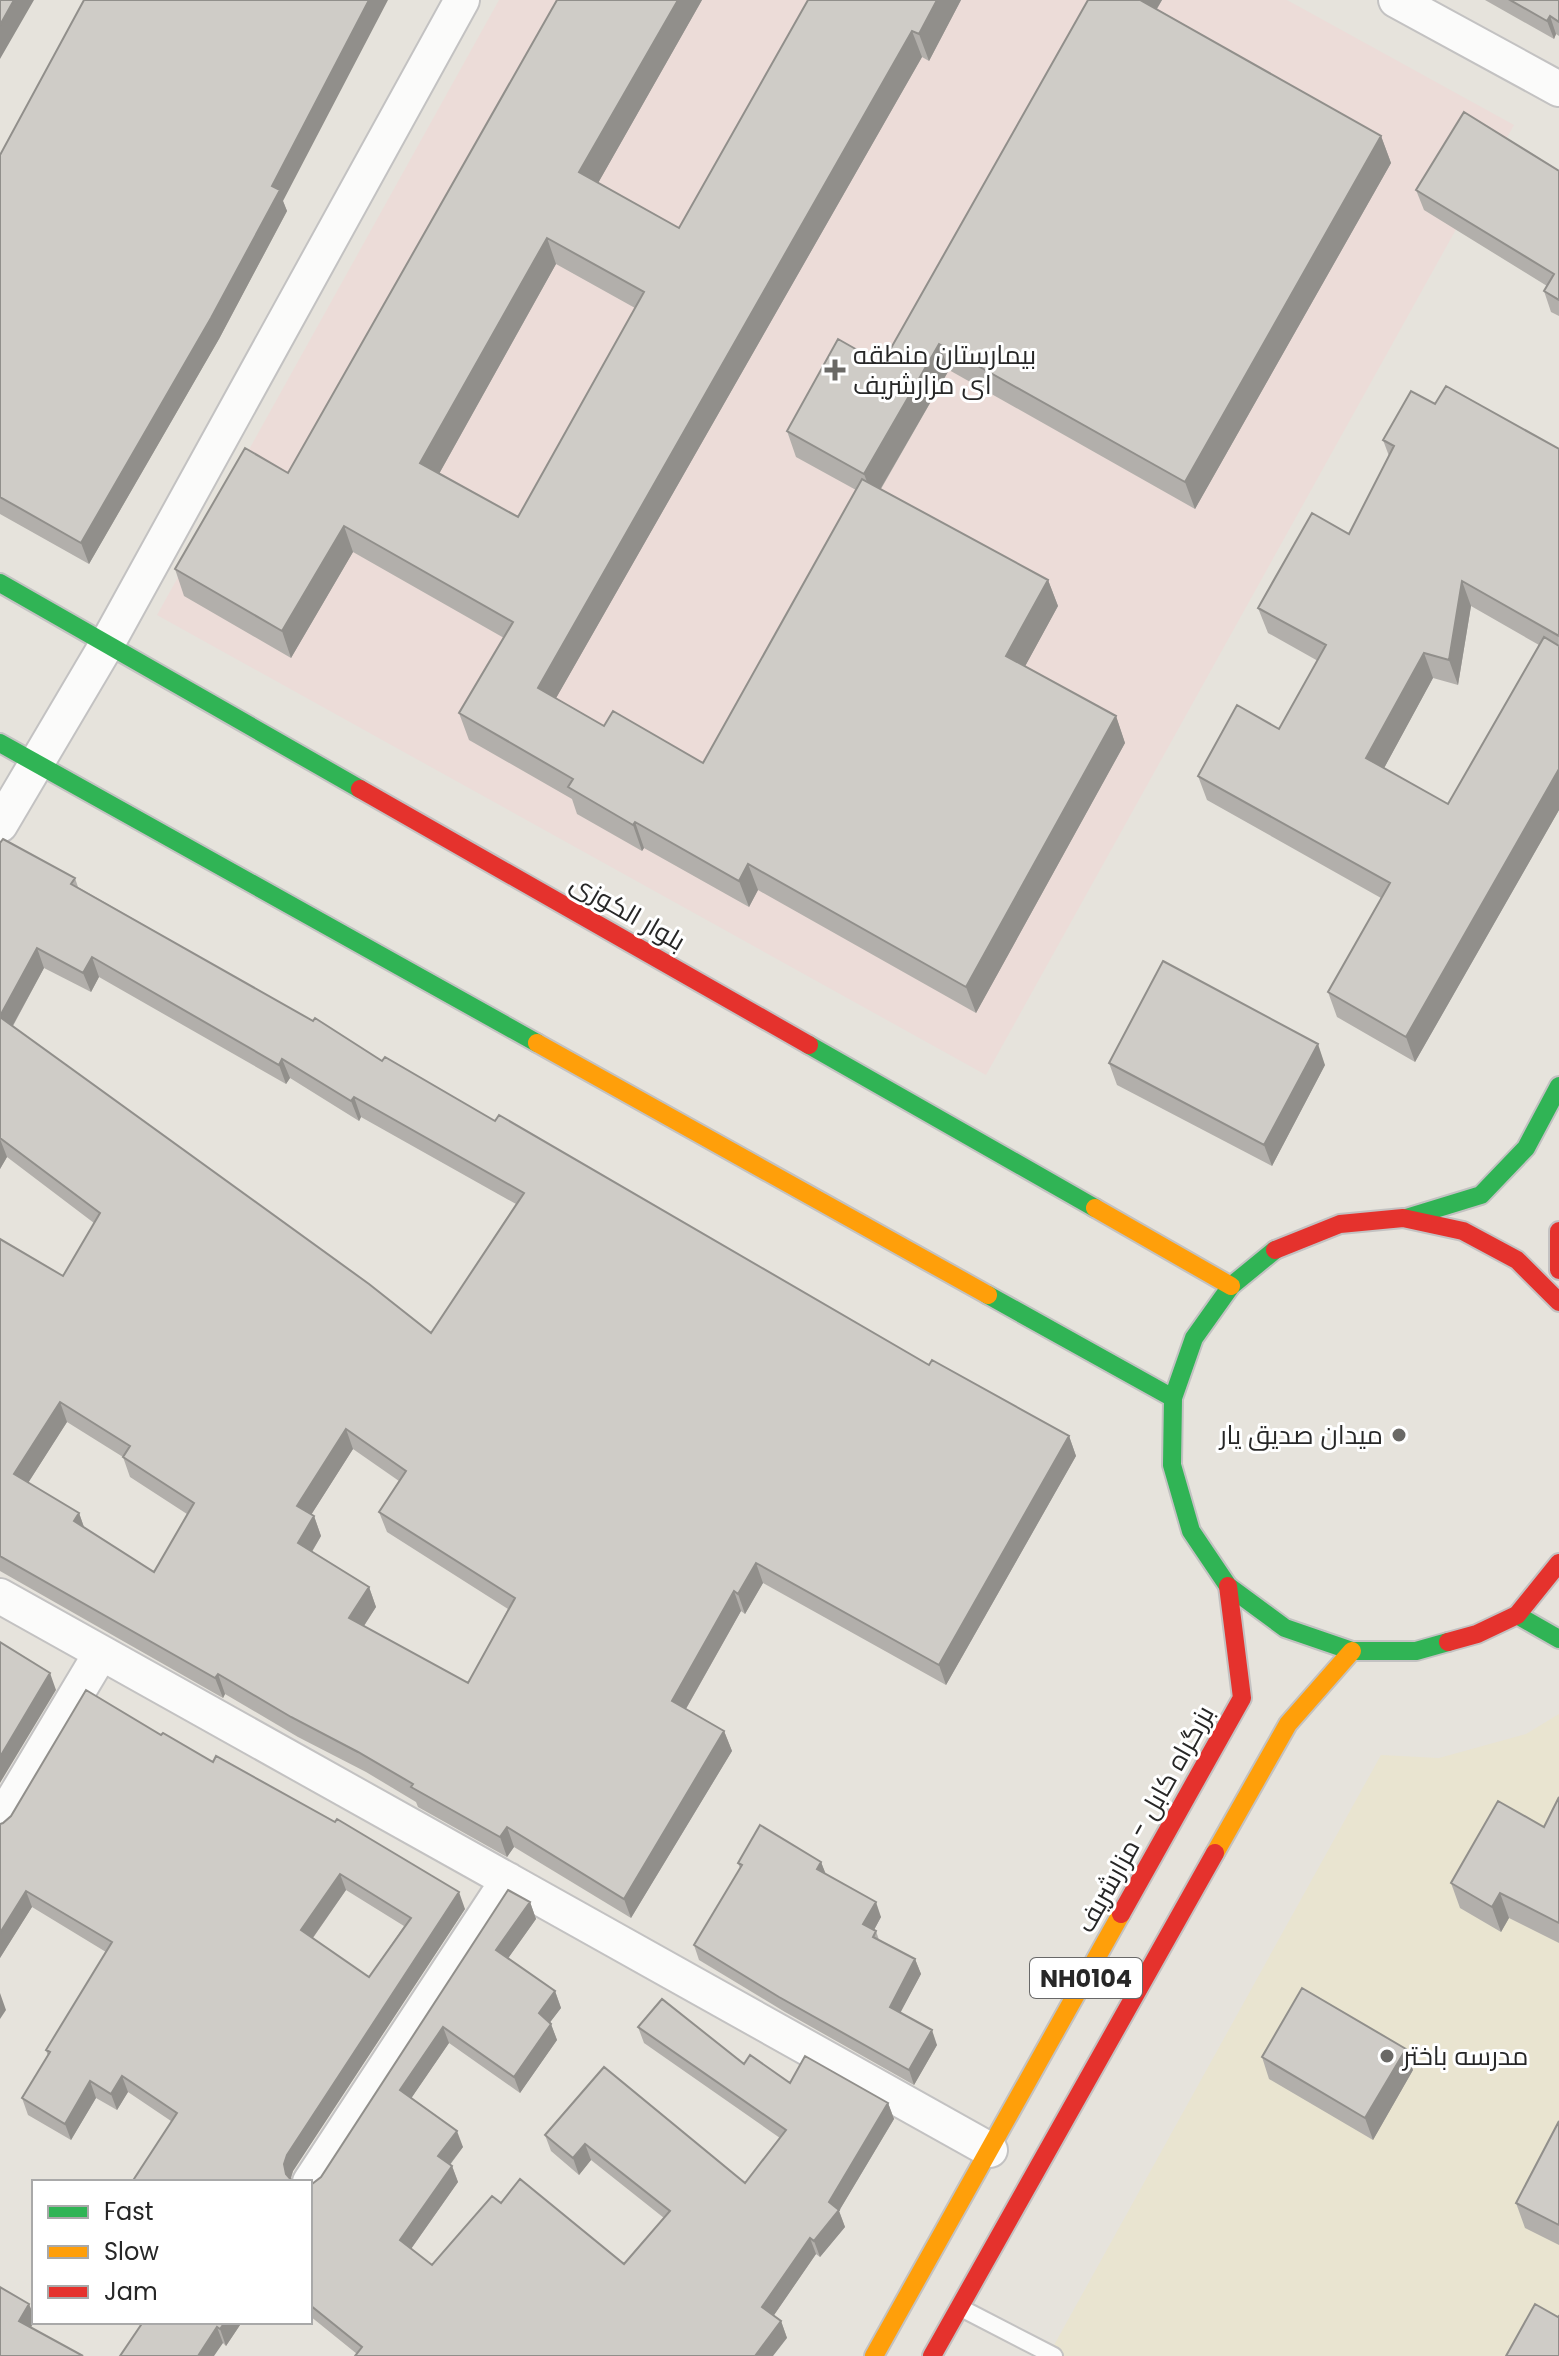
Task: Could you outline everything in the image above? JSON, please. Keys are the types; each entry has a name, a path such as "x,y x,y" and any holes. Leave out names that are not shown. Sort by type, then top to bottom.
{"main road":[{"name":"بلوار الکوزی","path":"0,583 1231,1286"},
{"path":"0,743 1173,1398"},
{"name":"NH0104","path":"1559,1086 1526,1148 1481,1195 1403,1218 1340,1224 1280,1246 1231,1286 1194,1338 1173,1398 1172,1465 1191,1531 1228,1586 1285,1628 1352,1651 1416,1651 1477,1634 1517,1615 1559,1563"},
{"name":"NH0104","path":"1403,1218 1463,1231 1477,1238 1517,1260 1559,1302"},
{"path":"1559,1231 1559,1270"},
{"name":"بزرگراه کابل - مزارشریف","path":"874,2356 1242,1698 1228,1586"},
{"path":"1517,1615 1559,1639"},
{"name":"NH0104","path":"932,2356 1288,1724 1352,1651"}],"street":[{"path":"0,825 107,644 462,0"},
{"path":"1396,0 1559,89"},
{"path":"0,1596 990,2150"},
{"path":"0,1822 101,1653"},
{"path":"311,2180 508,1880"}],"lane":[{"path":"959,2307 1054,2356"}],"shaded area":[{"name":"بیمارستان منطقه ای مزارشریف","path":"499,0 1287,0 1514,125 986,1075 157,615"},
{"name":"مدرسه باختر","path":"1559,1714 1559,2356 1048,2356 1381,1755 1439,1758 1526,1734"}],"building":[{"path":"0,0 14,0 0,25"},
{"path":"84,0 369,0 272,186 280,190 211,318 81,543 0,497 0,155"},
{"path":"557,0 678,0 579,172 679,228 808,0 937,0 919,34 912,31 538,688 604,726 613,711 703,763 862,479 1048,580 1006,656 1116,716 966,987 748,864 739,881 635,822 633,825 568,787 573,779 459,713 513,622 344,526 282,631 175,569 245,448 288,473","holes":["547,238 644,292 518,517 420,463"]},
{"path":"1088,0 1140,0 1381,136 1185,482 939,344 864,474 787,431 838,339 882,364"},
{"path":"1510,0 1559,0 1559,22 1550,16 1547,21"},
{"path":"1464,112 1559,171 1559,300 1544,291 1554,274 1416,190"},
{"path":"1446,386 1559,449 1559,636 1462,581 1449,660 1424,653 1366,758 1448,804 1544,637 1559,646 1559,769 1406,1037 1328,992 1390,883 1198,776 1237,705 1279,729 1326,645 1258,608 1312,513 1349,534 1394,446 1383,440 1411,391 1435,404"},
{"path":"3,839 75,878 71,884 313,1021 315,1018 382,1061 385,1057 495,1121 499,1115 929,1365 932,1360 1069,1436 939,1665 756,1563 738,1594 734,1591 672,1701 724,1731 624,1899 507,1827 500,1837 411,1787 413,1784 358,1752 218,1674 215,1678 0,1556 0,1239 63,1276 100,1213 0,1138 0,1017 369,1284 431,1333 524,1193 354,1097 351,1101 282,1059 279,1065 92,957 83,973 37,948 0,1016 0,843","holes":["60,1402 130,1446 123,1457 194,1503 154,1572 74,1521 79,1513 14,1474","346,1429 406,1471 379,1512 515,1598 468,1683 349,1618 369,1587 298,1543 314,1516 297,1506"]},
{"path":"1163,961 1318,1044 1264,1145 1109,1063"},
{"path":"0,1642 50,1673 0,1757"},
{"path":"86,1690 213,1762 216,1756 335,1822 337,1819 459,1892 287,2155 284,2164 291,2180 133,2180 177,2113 122,2076 111,2094 90,2081 65,2124 22,2098 50,2052 46,2050 112,1942 26,1891 0,1933 0,1824 11,1816","holes":["340,1874 411,1918 369,1977 301,1930"]},
{"path":"1559,1797 1559,1923 1500,1893 1492,1907 1451,1883 1498,1801 1544,1827"},
{"path":"760,1825 821,1862 817,1869 876,1902 863,1924 876,1931 873,1937 915,1959 890,2007 932,2030 909,2070 694,1945 742,1865 738,1863"},
{"path":"508,1890 530,1902 496,1950 555,1991 539,2013 551,2024 514,2077 443,2027 400,2090 457,2131 438,2156 452,2166 400,2240 432,2265 492,2196 501,2203 520,2179 624,2264 670,2211 585,2144 573,2158 545,2135 604,2067 745,2183 786,2130 638,2027 662,1999 744,2064 750,2055 790,2083 805,2056 888,2103 829,2202 839,2210 814,2241 810,2238 762,2307 781,2321 755,2356 355,2356 362,2347 312,2307 312,2184 321,2177"},
{"path":"1302,1988 1406,2049 1365,2118 1262,2057"},
{"path":"1559,2121 1559,2225 1516,2203"},
{"path":"0,2287 29,2304 19,2321 83,2356 0,2356"},
{"path":"1535,2304 1559,2316 1559,2356 1506,2356"},
{"path":"142,2324 224,2324 220,2329 217,2327 198,2356 120,2356"}],"traffic: fast":[{"path":"0,583 360,789"},
{"path":"0,743 537,1043"},
{"path":"809,1045 1095,1208"},
{"path":"1406,1218 1481,1195 1526,1148 1559,1086"},
{"path":"1275,1250 1231,1286 1194,1338 1173,1398 1172,1465 1191,1531 1228,1586 1285,1628 1352,1651 1416,1651 1448,1642"},
{"path":"988,1295 1173,1398"},
{"path":"1517,1615 1559,1639"}],"traffic: slow":[{"path":"537,1043 988,1295"},
{"path":"1095,1208 1231,1286"},
{"path":"1215,1853 1288,1724 1352,1651"},
{"path":"874,2356 1121,1914"}],"traffic: jam":[{"path":"360,789 809,1045"},
{"path":"1275,1250 1340,1224 1403,1218 1463,1231 1517,1260 1559,1302"},
{"path":"1559,1231 1559,1270"},
{"path":"1448,1642 1477,1634 1517,1615 1559,1563"},
{"path":"1121,1914 1242,1698 1228,1586"},
{"path":"932,2356 1215,1853"}],"place":[{"name":"بیمارستان منطقه ای مزارشریف","path":"835,370"},
{"name":"میدان صدیق یار","path":"1399,1435"},
{"name":"مدرسه باختر","path":"1387,2056"}]}
